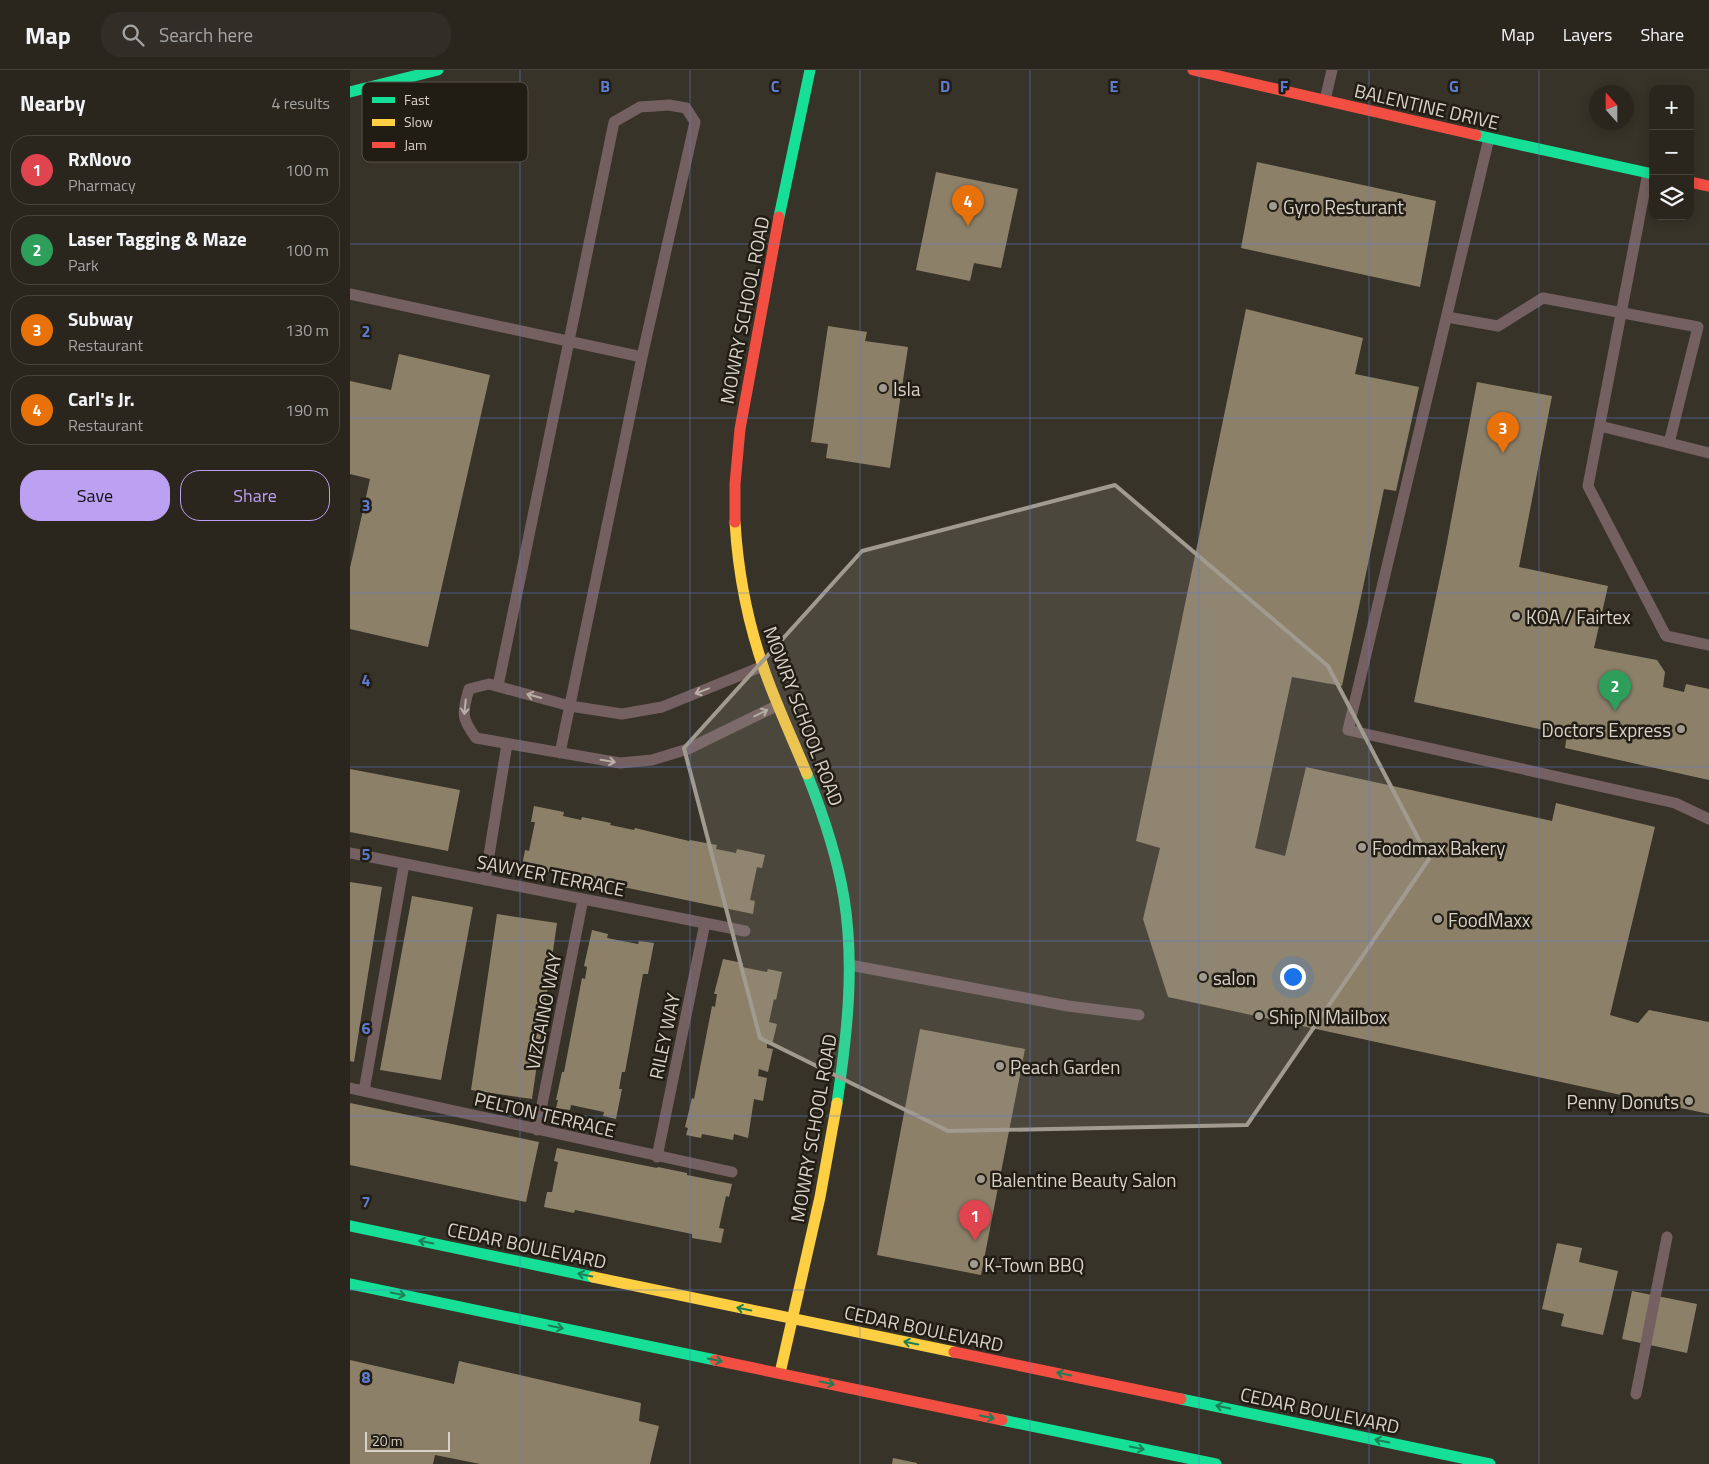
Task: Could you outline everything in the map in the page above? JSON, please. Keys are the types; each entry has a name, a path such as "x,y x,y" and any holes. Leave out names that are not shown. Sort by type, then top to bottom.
{"main road":[{"path":"384,82 415,73 438,70"},
{"name":"MOWRY SCHOOL ROAD","path":"780,1373 821,1192 842,1079 849,1020 850,965 847,913 838,865 808,772 778,705 754,638 742,588 736,537 735,490 738,440 781,205 810,70"},
{"name":"BALENTINE DRIVE","path":"1193,70 1649,173"},
{"path":"350,92 362,88"},
{"path":"1694,183 1709,186"},
{"name":"CEDAR BOULEVARD","path":"350,1226 1490,1464"},
{"path":"350,1284 1216,1464"}],"lane":[{"path":"1325,100 1332,70"},
{"path":"498,686 614,122 640,107 669,105 686,108 695,122 642,357 560,753"},
{"path":"1490,138 1348,730 1675,803 1709,819"},
{"path":"1650,175 1588,486 1666,636 1709,645"},
{"path":"350,294 642,357"},
{"path":"1447,317 1498,326 1543,298 1698,327 1669,443"},
{"path":"1600,426 1709,453"},
{"path":"763,666 662,708 622,714 570,706 489,684 469,690 463,707 465,724 476,738 620,763 652,760 688,749 778,705"},
{"path":"486,880 506,744"},
{"name":"SAWYER TERRACE","path":"350,853 745,931"},
{"path":"364,1091 404,864"},
{"name":"VIZCAINO WAY","path":"537,1130 583,899"},
{"name":"RILEY WAY","path":"656,1156 706,923"},
{"path":"850,965 1068,1006 1139,1015"},
{"name":"PELTON TERRACE","path":"350,1088 732,1172"},
{"path":"1636,1394 1667,1237"}],"highlighted area":[{"path":"1115,485 1328,666 1429,859 1247,1125 948,1131 760,1038 684,748 862,551"}],"building":[{"path":"1257,162 1436,201 1420,287 1241,248"},
{"path":"936,172 1018,189 1001,268 974,263 970,281 916,270"},
{"path":"1246,309 1363,338 1355,374 1419,387 1396,491 1384,489 1342,686 1292,677 1255,848 1285,856 1306,767 1552,821 1556,803 1655,827 1610,1015 1638,1023 1649,1010 1709,1022 1709,1114 1168,997 1143,919 1160,848 1136,841"},
{"path":"828,326 867,332 865,341 908,347 890,468 826,458 828,444 811,442"},
{"path":"399,354 490,375 428,647 350,629 350,568 370,479 350,474 350,381 391,390"},
{"path":"1477,382 1552,396 1519,567 1608,586 1594,648 1657,660 1665,672 1663,687 1684,692 1686,684 1709,689 1709,780 1565,748 1567,735 1414,702 1445,553"},
{"path":"350,769 460,790 448,851 350,832"},
{"path":"534,806 564,812 563,816 581,820 582,817 634,830 635,828 689,841 717,845 716,849 736,853 737,849 765,855 762,868 757,867 750,900 755,901 753,914 522,866 525,850 529,851 535,822 531,822"},
{"path":"350,882 382,887 354,1062 350,1061"},
{"path":"412,896 473,907 441,1080 380,1070"},
{"path":"497,914 557,923 532,1099 471,1090"},
{"path":"592,930 608,934 607,938 638,944 639,941 654,943 648,974 643,974 625,1072 622,1072 619,1089 622,1089 616,1119 603,1116 604,1112 571,1105 570,1110 556,1108 558,1100 556,1100 562,1072 564,1072 582,978 585,979 587,967 584,966"},
{"path":"723,959 743,963 742,967 767,972 768,969 782,972 769,1022 777,1024 772,1045 767,1044 767,1048 773,1049 768,1072 759,1069 758,1076 767,1078 763,1101 754,1099 748,1138 734,1134 733,1140 702,1134 701,1138 686,1135 688,1128 685,1127 692,1098 694,1099 712,1006 715,1007 717,994 714,994"},
{"path":"920,1029 1025,1049 981,1275 877,1255"},
{"path":"350,1103 539,1142 526,1202 350,1165"},
{"path":"557,1148 658,1167 732,1184 729,1197 726,1196 719,1228 724,1229 721,1243 692,1238 692,1234 575,1210 574,1213 544,1207 547,1192 552,1192 558,1162 554,1161"},
{"path":"1557,1243 1582,1248 1579,1262 1618,1271 1603,1335 1561,1326 1564,1314 1542,1309"},
{"path":"1632,1291 1697,1304 1687,1353 1622,1339"},
{"path":"350,1360 454,1384 459,1361 641,1403 639,1421 659,1426 650,1464 480,1464 435,1455 433,1464 350,1464"},
{"path":"893,1458 917,1463 917,1464 892,1464"}],"traffic: fast":[{"path":"390,82 438,70"},
{"path":"779,217 810,70"},
{"path":"350,92 362,89"},
{"path":"1476,135 1649,173"},
{"path":"807,774 824,819 833,850 841,882 847,924 849,949 847,1026 837,1103"},
{"path":"350,1226 593,1277"},
{"path":"350,1284 715,1360"},
{"path":"1181,1399 1490,1464"},
{"path":"1002,1420 1216,1464"}],"traffic: slow":[{"path":"735,522 741,579 759,654 807,774"},
{"path":"780,1373 820,1197 837,1103"},
{"path":"593,1277 954,1352"}],"traffic: jam":[{"path":"1193,70 1476,135"},
{"path":"1694,183 1709,186"},
{"path":"735,522 735,484 740,429 779,217"},
{"path":"954,1352 1181,1399"},
{"path":"715,1360 1002,1420"}],"place":[{"name":"Gyro Resturant","path":"1273,206"},
{"name":"Carl's Jr.","path":"968,226"},
{"name":"Isla","path":"883,388"},
{"name":"Subway","path":"1503,453"},
{"name":"KOA / Fairtex","path":"1516,616"},
{"name":"Laser Tagging & Maze","path":"1615,711"},
{"name":"Doctors Express","path":"1681,729"},
{"name":"Foodmax Bakery","path":"1362,847"},
{"name":"FoodMaxx","path":"1438,919"},
{"name":"salon","path":"1203,977"},
{"name":"Ship N Mailbox","path":"1259,1016"},
{"name":"Peach Garden","path":"1000,1066"},
{"name":"Penny Donuts","path":"1689,1101"},
{"name":"Balentine Beauty Salon","path":"981,1179"},
{"name":"RxNovo","path":"975,1241"},
{"name":"K-Town BBQ","path":"974,1264"}]}
